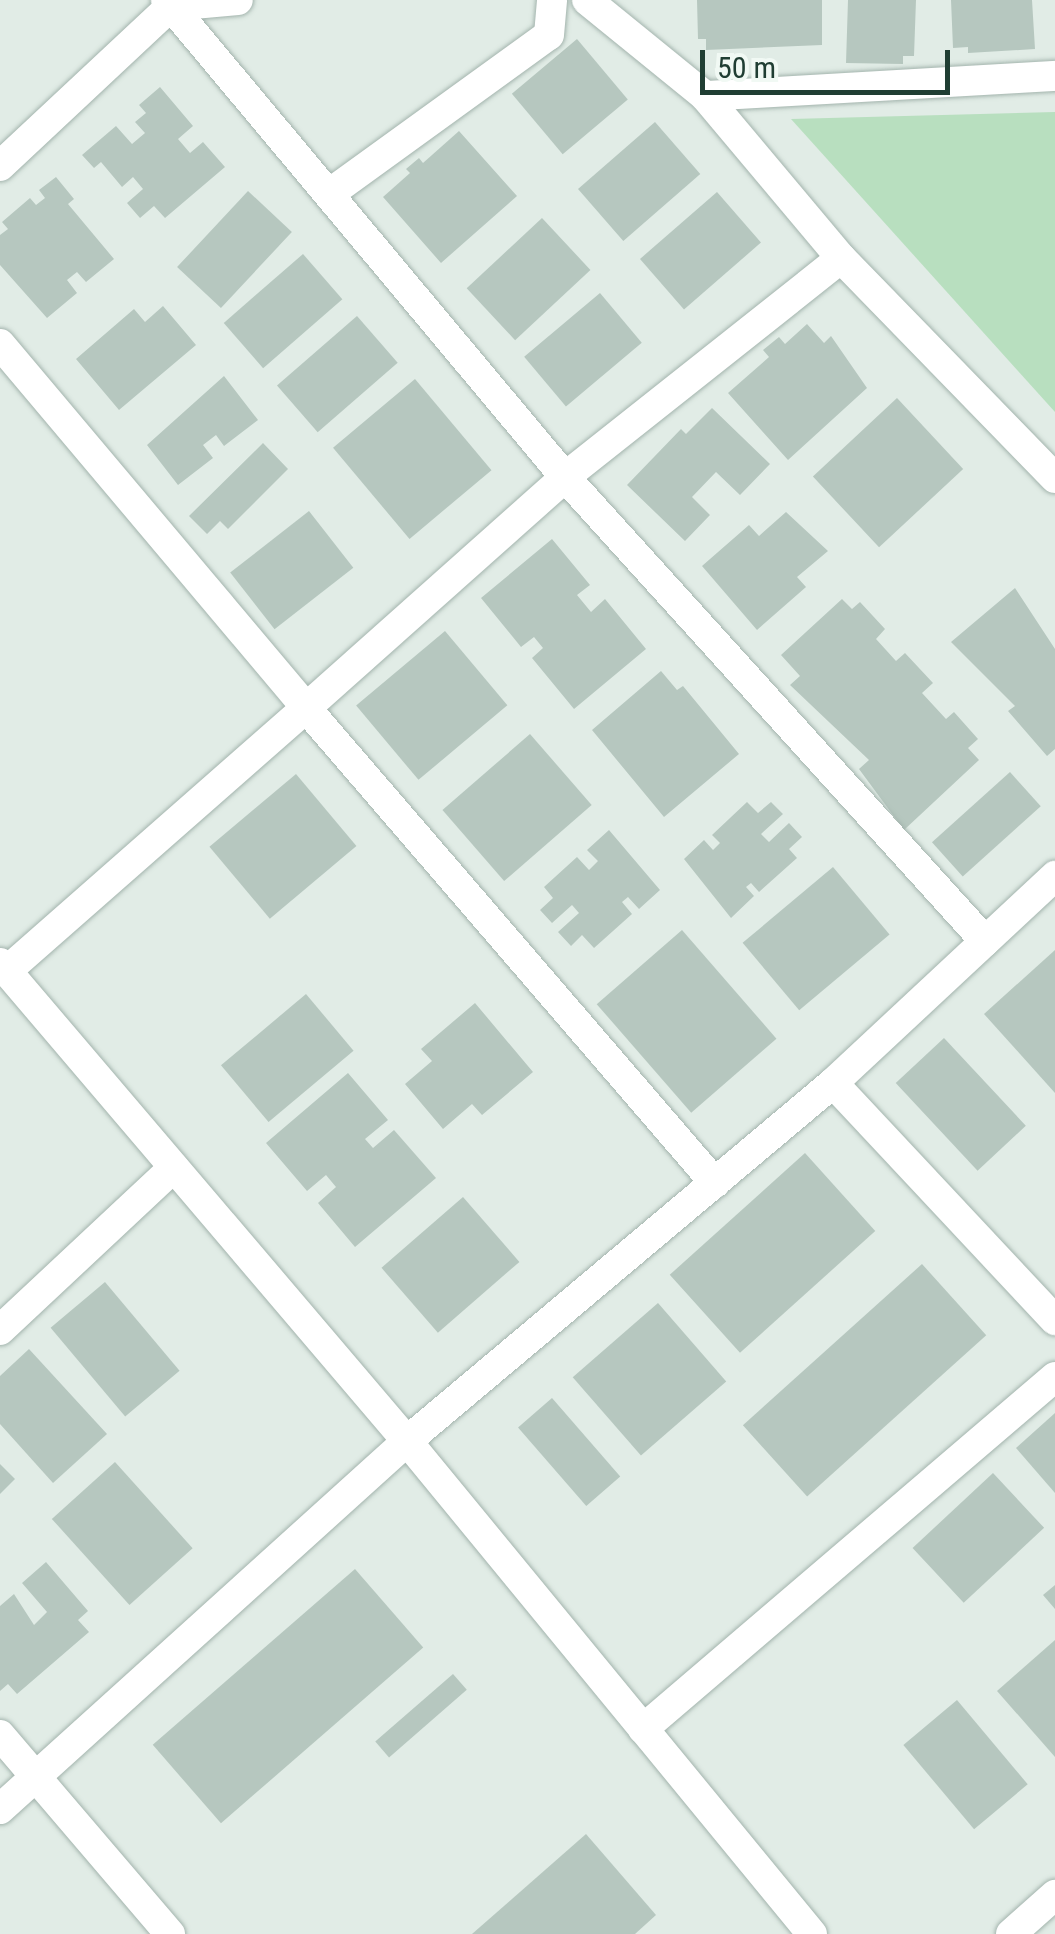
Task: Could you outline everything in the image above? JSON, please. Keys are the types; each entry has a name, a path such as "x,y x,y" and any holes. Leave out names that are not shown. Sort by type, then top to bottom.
{"street":[{"path":"0,166 170,2 238,0"},
{"path":"329,194 550,34 552,0"},
{"path":"587,0 706,96 840,258 1055,478"},
{"path":"170,2 565,477 985,941"},
{"path":"706,96 1055,76"},
{"path":"812,1934 407,1441 4,967 306,708 565,477 840,258"},
{"path":"0,344 714,1183"},
{"path":"0,1809 407,1441 833,1083 1055,876"},
{"path":"833,1083 1055,1320"},
{"path":"0,1330 174,1167"},
{"path":"643,1729 1055,1377"},
{"path":"0,1735 170,1934"},
{"path":"1011,1934 1055,1895"}],"green space":[{"path":"1055,112 1055,412 791,119"}],"building":[{"path":"697,0 822,0 822,45 706,50 706,39 698,39"},
{"path":"848,0 916,0 914,56 903,56 903,64 846,63"},
{"path":"951,0 1032,0 1035,49 968,53 968,47 953,48"},
{"path":"577,39 628,100 563,154 512,94"},
{"path":"160,87 193,126 178,139 190,153 203,142 225,167 165,218 154,206 140,218 127,203 143,189 133,177 122,187 101,162 94,168 82,155 116,126 132,144 145,133 135,122 146,113 139,105"},
{"path":"655,122 700,174 623,241 578,189"},
{"path":"459,131 517,196 441,263 383,197 410,173 406,169 419,158 423,163"},
{"path":"56,177 74,199 68,204 114,259 86,282 77,272 67,280 77,293 47,318 0,265 0,235 8,229 2,222 30,198 36,205 45,198 39,190"},
{"path":"248,191 292,232 221,308 177,267"},
{"path":"717,192 761,243 684,309 640,259"},
{"path":"542,218 590,270 515,340 467,288"},
{"path":"303,254 342,299 263,368 224,323"},
{"path":"600,293 642,343 566,406 524,357"},
{"path":"163,306 196,345 119,410 76,359 134,309 145,322"},
{"path":"357,316 398,363 318,432 277,386"},
{"path":"807,324 824,343 831,336 867,388 788,460 728,393 769,357 763,350 779,337 785,344"},
{"path":"224,376 258,420 224,446 216,435 203,445 213,458 178,485 147,445"},
{"path":"415,379 491,470 410,539 333,448"},
{"path":"897,398 963,469 879,547 813,476"},
{"path":"712,408 770,464 740,495 716,472 692,497 710,515 685,541 627,485 681,429 686,434"},
{"path":"263,443 288,469 228,529 220,521 207,534 189,516"},
{"path":"309,511 353,568 275,629 230,573"},
{"path":"786,512 828,551 797,577 806,587 757,630 702,566 749,525 759,536"},
{"path":"552,539 590,585 577,595 591,612 605,599 646,649 574,709 532,658 543,648 534,637 521,647 481,598"},
{"path":"1015,588 1055,649 1055,749 1047,756 1008,711 1015,706 951,642"},
{"path":"842,599 852,609 860,602 885,629 876,639 896,661 905,653 933,683 922,693 946,719 954,712 978,739 968,748 979,760 904,830 859,769 869,760 790,685 800,676 781,655"},
{"path":"445,631 507,705 418,780 356,706"},
{"path":"661,671 677,690 683,686 739,754 664,817 592,730"},
{"path":"530,734 592,805 504,881 442,810"},
{"path":"1010,772 1041,806 963,876 932,842"},
{"path":"296,774 356,846 270,919 209,847"},
{"path":"747,802 758,813 771,802 783,814 761,834 769,842 789,823 802,837 789,849 797,858 759,892 751,883 746,887 754,896 731,918 684,859 704,840 713,850 720,843 712,835"},
{"path":"609,830 660,890 639,909 628,897 622,902 632,914 594,948 582,935 571,946 558,932 579,913 572,905 552,923 540,910 553,898 544,887 577,857 589,870 598,861 587,850"},
{"path":"833,867 890,934 799,1010 743,943"},
{"path":"682,930 776,1039 691,1113 597,1004"},
{"path":"1055,950 1055,1093 984,1014"},
{"path":"306,994 354,1051 269,1122 221,1065"},
{"path":"475,1003 533,1072 482,1115 472,1104 443,1129 405,1084 432,1061 421,1049"},
{"path":"944,1038 1026,1126 978,1171 896,1083"},
{"path":"348,1073 388,1120 365,1139 373,1148 394,1130 436,1178 355,1247 318,1203 336,1187 326,1175 307,1191 266,1143"},
{"path":"805,1153 875,1231 740,1353 670,1275"},
{"path":"463,1197 519,1262 438,1333 381,1268"},
{"path":"922,1264 986,1335 807,1497 743,1425"},
{"path":"105,1282 180,1371 125,1416 51,1328"},
{"path":"658,1303 726,1381 641,1456 573,1377"},
{"path":"29,1349 107,1434 53,1483 0,1424 0,1376"},
{"path":"552,1398 620,1476 586,1506 518,1428"},
{"path":"1055,1413 1055,1493 1016,1448"},
{"path":"115,1462 193,1548 129,1605 52,1519"},
{"path":"0,1464 15,1479 0,1494"},
{"path":"993,1473 1044,1528 964,1603 913,1548"},
{"path":"46,1562 88,1611 78,1620 89,1632 17,1694 8,1684 0,1691 0,1606 14,1594 34,1625 47,1612 22,1583"},
{"path":"355,1569 423,1647 221,1823 153,1745"},
{"path":"1055,1585 1055,1609 1043,1595"},
{"path":"1055,1640 1055,1757 997,1691"},
{"path":"453,1674 467,1690 389,1757 375,1742"},
{"path":"957,1700 1028,1784 974,1829 903,1745"},
{"path":"586,1834 656,1915 635,1934 472,1934"}]}
